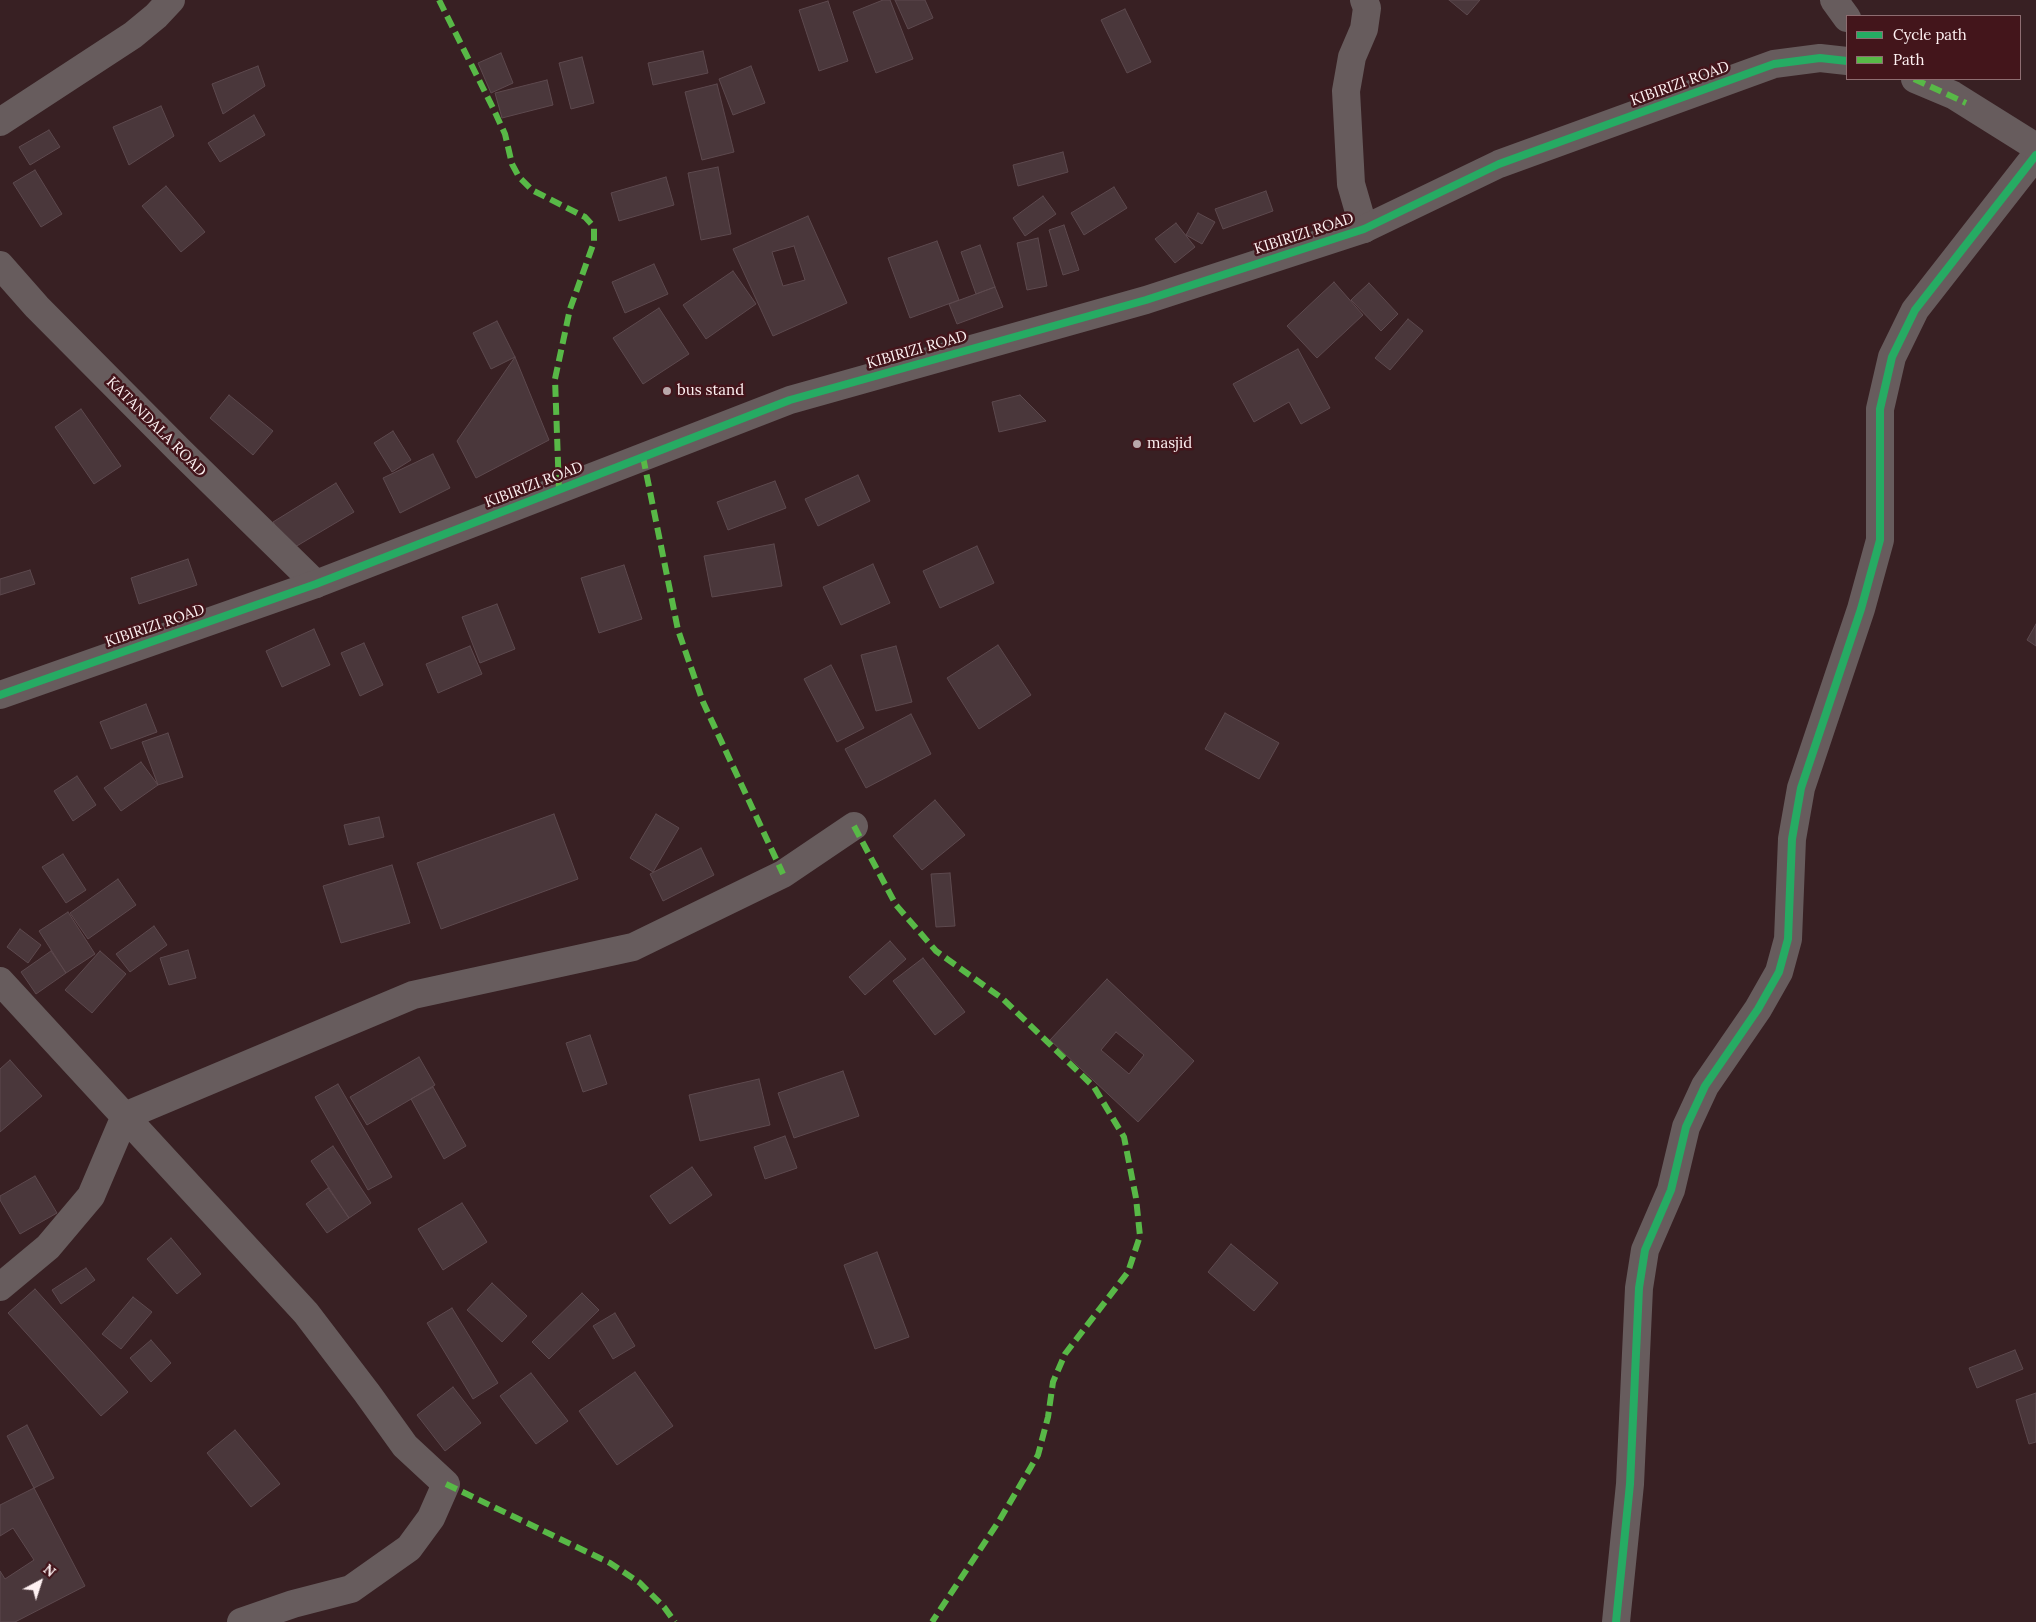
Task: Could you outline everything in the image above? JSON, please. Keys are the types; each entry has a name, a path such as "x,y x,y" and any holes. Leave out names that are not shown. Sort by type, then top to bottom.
{"street":[{"path":"0,122 133,35 156,16 171,0"},
{"path":"1364,0 1367,8 1364,29 1352,56 1346,91 1351,184 1364,229"},
{"path":"1834,0 1846,17"},
{"name":"KIBIRIZI ROAD","path":"0,695 316,584 790,400 1146,300 1364,229 1499,164 1774,64 1820,58 1846,61"},
{"path":"1917,80 1954,95 2036,147"},
{"path":"1616,1622 1630,1484 1639,1288 1645,1250 1671,1190 1686,1127 1705,1086 1758,1009 1779,972 1786,947 1788,939 1792,838 1801,788 1861,610 1880,540 1880,409 1892,357 1915,310 2036,155"},
{"name":"KATANDALA ROAD","path":"0,265 37,307 180,452 316,584"},
{"path":"0,1287 48,1247 91,1196 124,1116 413,995 633,947 783,874 854,826"},
{"path":"0,981 306,1312 405,1446 446,1484 431,1518 409,1548 350,1589 293,1604 241,1622"}],"building":[{"path":"883,0 890,0 913,59 876,73 853,12"},
{"path":"895,0 925,0 933,18 908,29"},
{"path":"1449,0 1480,0 1467,15"},
{"path":"828,1 848,61 819,71 799,10"},
{"path":"1125,9 1151,62 1127,73 1101,20"},
{"path":"703,51 708,73 653,85 648,63"},
{"path":"501,53 513,83 491,93 478,63"},
{"path":"582,57 594,103 571,109 559,63"},
{"path":"258,66 265,86 223,114 212,84"},
{"path":"751,66 765,103 733,115 719,79"},
{"path":"547,80 553,105 502,118 495,93"},
{"path":"717,84 734,152 702,160 685,92"},
{"path":"161,106 174,136 129,165 113,127"},
{"path":"254,115 265,135 220,162 208,143"},
{"path":"49,130 60,147 30,165 19,147"},
{"path":"1063,152 1068,172 1018,186 1013,165"},
{"path":"718,167 731,234 701,240 688,173"},
{"path":"35,170 62,214 41,227 13,183"},
{"path":"666,177 674,205 619,221 611,193"},
{"path":"166,186 205,232 181,252 142,206"},
{"path":"1114,187 1127,208 1084,235 1071,213"},
{"path":"1266,191 1273,211 1223,229 1215,209"},
{"path":"1043,196 1056,214 1025,236 1013,218"},
{"path":"1198,213 1215,222 1202,244 1186,235"},
{"path":"808,216 847,303 773,336 733,249","holes":["794,246 805,280 783,286 772,252"]},
{"path":"1176,223 1195,247 1175,263 1155,239"},
{"path":"1064,225 1079,270 1063,275 1049,230"},
{"path":"1038,238 1047,286 1027,290 1017,243"},
{"path":"937,241 959,300 910,318 888,258"},
{"path":"980,245 995,287 976,294 961,252"},
{"path":"654,264 668,294 625,313 612,282"},
{"path":"733,271 756,304 706,339 683,305"},
{"path":"1334,282 1363,315 1317,358 1287,326"},
{"path":"1369,283 1398,314 1381,331 1351,300"},
{"path":"995,287 1003,307 957,324 949,304"},
{"path":"659,308 689,354 643,384 613,338"},
{"path":"1408,319 1423,331 1390,370 1375,358"},
{"path":"497,321 515,357 491,369 473,333"},
{"path":"1298,349 1330,408 1301,424 1289,402 1254,422 1233,384"},
{"path":"515,357 549,440 476,478 457,441"},
{"path":"229,395 273,431 253,455 210,418"},
{"path":"1020,395 1046,421 999,432 992,402"},
{"path":"81,409 121,466 94,484 55,427"},
{"path":"393,431 411,460 392,472 374,443"},
{"path":"433,454 450,488 400,513 383,478"},
{"path":"858,475 870,501 818,526 805,499"},
{"path":"775,481 786,508 728,530 717,502"},
{"path":"336,483 354,512 290,550 273,522"},
{"path":"774,544 782,586 712,597 704,556"},
{"path":"977,546 994,583 940,608 923,571"},
{"path":"188,559 197,585 139,604 131,578"},
{"path":"873,564 890,603 841,625 823,587"},
{"path":"624,565 642,619 599,633 581,578"},
{"path":"30,570 35,584 0,595 0,579"},
{"path":"497,604 515,649 480,663 462,617"},
{"path":"2036,624 2036,646 2027,640"},
{"path":"314,629 330,665 282,687 266,651"},
{"path":"364,643 383,685 360,696 341,653"},
{"path":"998,645 1031,695 979,729 947,678"},
{"path":"470,646 482,674 438,693 426,664"},
{"path":"896,646 912,702 876,711 861,655"},
{"path":"831,665 864,728 837,742 804,679"},
{"path":"146,704 157,732 111,749 100,722"},
{"path":"1225,713 1279,743 1259,779 1205,749"},
{"path":"911,714 931,754 866,788 845,749"},
{"path":"168,733 183,777 158,785 142,742"},
{"path":"141,762 158,785 121,811 104,788"},
{"path":"77,776 96,805 73,821 54,791"},
{"path":"935,800 965,835 922,870 893,836"},
{"path":"554,814 578,879 441,929 417,863"},
{"path":"656,814 679,828 653,872 630,858"},
{"path":"379,817 384,837 349,845 344,825"},
{"path":"701,848 714,875 663,901 650,874"},
{"path":"63,854 86,890 66,903 42,867"},
{"path":"392,865 410,923 341,943 323,886"},
{"path":"950,873 955,926 936,927 931,874"},
{"path":"118,879 136,905 88,939 70,913"},
{"path":"68,912 95,954 66,973 39,931"},
{"path":"154,926 167,945 130,972 116,954"},
{"path":"20,929 41,945 28,963 7,947"},
{"path":"890,941 906,959 865,995 849,977"},
{"path":"188,950 196,978 169,985 160,958"},
{"path":"51,951 66,973 36,994 21,972"},
{"path":"100,951 126,974 92,1013 65,990"},
{"path":"923,958 965,1012 935,1035 893,981"},
{"path":"1107,979 1194,1061 1138,1122 1050,1040","holes":["1116,1032 1144,1055 1129,1074 1101,1050"]},
{"path":"590,1035 607,1084 583,1092 566,1043"},
{"path":"419,1057 435,1085 367,1125 350,1097"},
{"path":"10,1060 42,1096 0,1132 0,1069"},
{"path":"843,1071 859,1116 794,1138 778,1093"},
{"path":"759,1079 770,1125 700,1141 689,1095"},
{"path":"338,1084 392,1177 368,1190 315,1097"},
{"path":"433,1087 466,1146 444,1159 411,1099"},
{"path":"785,1136 797,1168 765,1179 754,1147"},
{"path":"333,1146 371,1203 349,1218 311,1161"},
{"path":"692,1167 712,1195 670,1224 650,1196"},
{"path":"35,1176 57,1213 20,1234 0,1200 0,1196"},
{"path":"328,1188 349,1218 327,1233 306,1204"},
{"path":"462,1203 487,1242 443,1270 418,1229"},
{"path":"171,1238 201,1274 177,1294 147,1259"},
{"path":"1231,1244 1278,1283 1254,1311 1208,1272"},
{"path":"877,1252 909,1337 875,1349 844,1265"},
{"path":"86,1268 95,1280 61,1304 52,1290"},
{"path":"492,1283 527,1316 502,1342 467,1310"},
{"path":"35,1289 128,1392 101,1416 8,1313"},
{"path":"582,1293 599,1310 549,1359 532,1342"},
{"path":"133,1297 152,1312 121,1349 102,1334"},
{"path":"452,1308 498,1383 473,1399 427,1323"},
{"path":"615,1313 635,1346 613,1359 593,1326"},
{"path":"151,1340 171,1363 151,1382 130,1358"},
{"path":"2015,1350 2023,1369 1977,1388 1969,1368"},
{"path":"635,1372 673,1426 617,1465 579,1411"},
{"path":"531,1373 568,1421 536,1444 500,1396"},
{"path":"453,1387 481,1423 445,1451 417,1415"},
{"path":"2036,1393 2036,1442 2029,1444 2016,1400"},
{"path":"27,1425 54,1478 34,1488 7,1436"},
{"path":"235,1430 280,1484 251,1507 207,1453"},
{"path":"34,1488 85,1586 15,1622 0,1622 0,1571 5,1579 34,1560 13,1528 0,1536 0,1505"}],"marked path":[{"path":"439,0 505,134 512,164 519,177 532,190 585,217 594,227 594,242 570,309 555,379 559,490"},
{"path":"1916,80 1966,103"},
{"path":"643,457 678,630 703,702 783,874"},
{"path":"854,826 896,905 936,951 1003,999 1094,1087 1124,1137 1136,1198 1140,1236 1128,1272 1065,1354 1053,1382 1048,1417 1038,1455 999,1521 932,1622"},
{"path":"446,1484 610,1563 640,1583 664,1607 675,1622"}],"cycle path":[{"path":"0,695 316,584 790,400 1146,300 1364,229 1499,164 1774,64 1820,58 1846,61"},
{"path":"1616,1622 1630,1484 1639,1288 1645,1250 1671,1190 1686,1127 1705,1086 1758,1009 1779,972 1788,939 1792,839 1801,788 1861,609 1880,540 1880,409 1892,357 1915,310 2036,155"}],"place":[{"name":"bus stand","path":"667,391"},
{"name":"masjid","path":"1137,444"}]}
